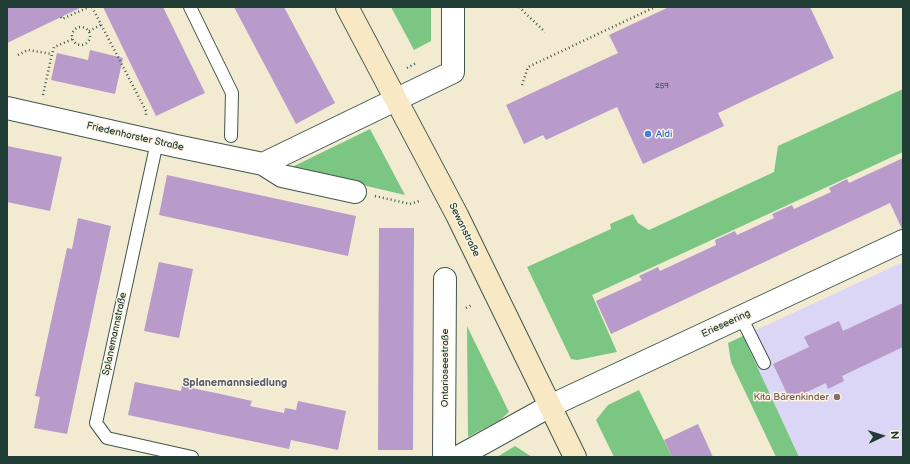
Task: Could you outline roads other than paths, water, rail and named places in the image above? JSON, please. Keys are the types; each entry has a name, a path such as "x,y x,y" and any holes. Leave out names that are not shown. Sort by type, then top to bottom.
{"street":[{"name":"Sewanstraße","path":"347,7 457,215 575,457"},
{"path":"263,164 453,72 453,7"},
{"name":"Friedenhorster Straße","path":"7,108 263,164 282,176 355,192"},
{"name":"Erieseering","path":"550,406 903,241"},
{"name":"Ontarioseestraße","path":"444,457 446,279"},
{"path":"458,457 550,406"}],"lane":[{"path":"190,7 232,93 231,136"},
{"name":"Splanemannstraße","path":"150,140 96,423 108,438 192,457"},
{"path":"741,317 764,363"}],"place":[{"name":"Aldi","path":"648,134"},
{"name":"Kita Bärenkinder","path":"837,397"}],"district":[{"name":"Splanemannsiedlung","path":"235,383"}]}
